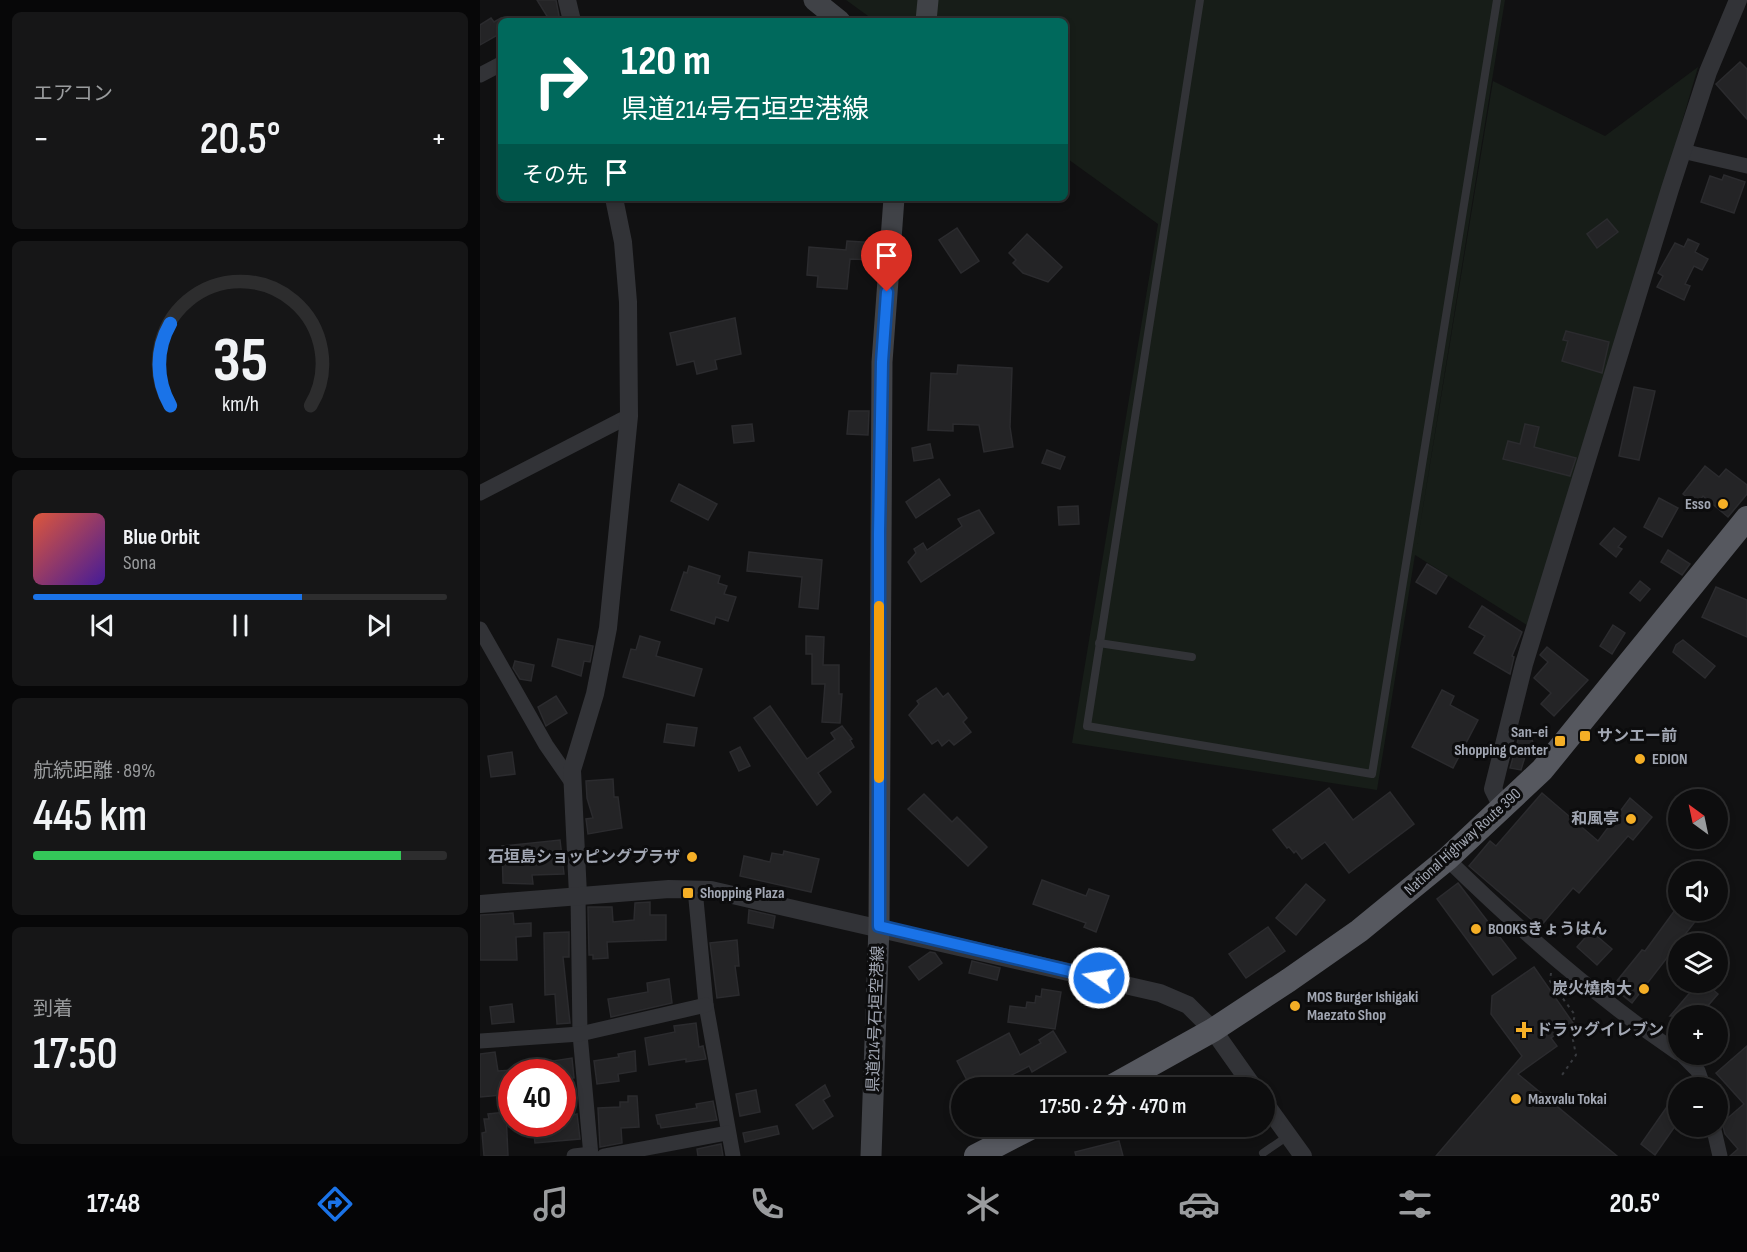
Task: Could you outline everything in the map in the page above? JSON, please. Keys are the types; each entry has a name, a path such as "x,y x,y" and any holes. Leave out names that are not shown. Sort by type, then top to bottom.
{"highway":[{"name":"National Highway Route 390","path":"1129,1077 1213,1030 1359,931 1447,859 1503,809 1542,770 1747,518"},
{"path":"976,1156 1013,1137"}],"main road":[{"path":"814,0 836,18"},
{"path":"926,18 928,0"},
{"name":"県道214号石垣空港線","path":"871,1156 879,926 882,362 894,201"}],"street":[{"path":"567,0 571,18"},
{"path":"1503,809 1493,789 1524,664 1682,151 1708,72 1738,0"},
{"path":"480,75 498,66"},
{"path":"1682,151 1747,166"},
{"path":"595,1155 580,1034 578,895 572,770 595,694 608,628 629,416 628,302 623,242 615,201"},
{"path":"480,493 629,416"},
{"path":"480,629 546,745 573,784"},
{"path":"1447,859 1554,959 1624,1016 1668,1046"},
{"path":"695,889 706,1005 727,1133 733,1156"},
{"path":"480,904 578,895 695,889 711,890 879,926 1160,993 1188,1005 1213,1030 1246,1077"},
{"path":"480,1041 580,1034 706,1005"},
{"path":"1692,1065 1700,1077"},
{"path":"1275,1118 1303,1156"},
{"path":"574,1156 595,1155 727,1133"},
{"path":"1716,1137 1720,1156"}],"lane":[{"path":"1200,0 1087,726 1372,774 1497,0"},
{"path":"1099,643 1192,657"},
{"path":"1263,1153 1288,1136"}],"path":[{"path":"1554,959 1550,981 1575,1015 1571,1030 1576,1054 1562,1075"}],"shaded area":[{"path":"846,0 1505,0 1417,544 1493,81 1605,136 1698,67 1617,347 1530,627 1415,555 1377,790 1072,743 1158,224 1068,159 1068,18 871,18"}],"building":[{"path":"537,0 556,0 559,18 548,18"},
{"path":"491,18 494,22 498,20 498,35 480,45 480,25"},
{"path":"1740,62 1747,69 1747,119 1716,84"},
{"path":"1724,175 1745,182 1734,213 1701,202 1710,176 1722,180"},
{"path":"1607,219 1618,232 1597,248 1587,234"},
{"path":"957,228 979,261 961,273 939,240"},
{"path":"1027,234 1062,267 1048,282 1023,273 1013,263 1016,260 1009,253"},
{"path":"1688,239 1699,244 1695,252 1708,259 1702,270 1694,266 1685,284 1690,286 1684,300 1657,287 1663,276 1658,273 1675,243 1684,247"},
{"path":"847,241 878,243 877,260 850,259 847,289 817,287 818,276 807,275 809,247 846,250"},
{"path":"735,318 741,354 715,360 717,369 697,374 694,361 677,365 670,333"},
{"path":"1566,331 1609,342 1602,373 1562,361 1568,341 1563,340"},
{"path":"958,365 1012,368 1010,427 1013,447 984,452 979,425 953,424 953,431 928,430 931,373 957,374"},
{"path":"1634,387 1655,391 1639,460 1619,456"},
{"path":"849,411 869,411 868,435 847,434"},
{"path":"752,424 754,441 734,443 732,426"},
{"path":"1525,424 1539,427 1534,447 1576,458 1570,476 1503,459 1508,441 1520,444"},
{"path":"930,444 933,458 914,461 912,448"},
{"path":"1047,450 1065,457 1060,469 1042,463"},
{"path":"1705,466 1719,477 1726,469 1747,485 1747,494 1728,517 1703,496 1696,505 1683,494"},
{"path":"939,479 950,495 916,518 906,502"},
{"path":"679,484 717,504 708,520 671,501"},
{"path":"1659,498 1678,508 1662,537 1644,527"},
{"path":"1078,506 1079,524 1059,525 1058,507"},
{"path":"979,510 994,533 921,582 908,562 916,553 914,549 923,543 927,550 962,526 958,519"},
{"path":"1614,528 1626,537 1618,547 1622,549 1616,557 1600,544"},
{"path":"1668,550 1690,564 1682,575 1661,562"},
{"path":"749,552 822,560 818,609 799,607 802,577 747,571"},
{"path":"1427,564 1447,576 1436,594 1416,582"},
{"path":"689,566 720,576 718,583 727,586 724,594 736,597 728,621 716,617 714,624 671,610 684,572 687,573"},
{"path":"1640,581 1650,589 1640,601 1630,593"},
{"path":"1716,587 1747,600 1747,637 1702,617"},
{"path":"1482,606 1522,632 1512,656 1514,657 1510,674 1474,653 1485,636 1469,627"},
{"path":"1613,625 1625,633 1612,654 1600,646"},
{"path":"640,636 660,642 656,656 702,669 694,696 623,677 631,649 636,650"},
{"path":"806,636 824,637 823,665 839,665 839,694 842,694 840,723 822,722 825,684 812,684 812,654 806,654"},
{"path":"558,639 593,646 590,662 584,661 581,676 552,666"},
{"path":"1683,640 1715,666 1705,678 1673,652 1676,645"},
{"path":"1547,647 1588,680 1554,716 1541,704 1551,693 1534,678 1548,662 1540,655"},
{"path":"515,661 534,665 531,681 520,679 513,668"},
{"path":"936,688 943,697 948,693 967,718 963,722 971,732 954,745 949,740 942,746 938,740 932,744 909,715 919,704 917,701"},
{"path":"1442,690 1454,696 1450,705 1478,720 1453,768 1412,747"},
{"path":"556,696 567,713 546,726 538,707"},
{"path":"770,706 807,759 835,739 831,733 842,726 852,739 850,740 854,747 818,773 831,792 817,805 754,718"},
{"path":"667,724 697,728 694,746 664,742"},
{"path":"1520,733 1531,736 1533,743 1527,750 1521,770 1510,768"},
{"path":"740,747 750,766 739,771 730,752"},
{"path":"512,752 515,774 491,777 488,756"},
{"path":"613,779 614,797 618,797 622,828 588,834 586,819 593,818 587,798 586,781"},
{"path":"1329,788 1353,820 1390,792 1414,824 1349,873 1325,842 1302,859 1296,851 1294,853 1289,847 1287,848 1273,830"},
{"path":"1542,793 1598,841 1630,798 1652,817 1633,840 1628,836 1579,893 1573,888 1540,927 1469,866 1490,841 1496,846"},
{"path":"924,794 952,822 957,817 987,847 968,866 908,809"},
{"path":"560,840 564,874 532,875 533,884 503,883 502,846"},
{"path":"784,851 819,859 811,892 740,876 744,856 770,862 772,853 783,855"},
{"path":"1042,880 1086,896 1089,889 1109,896 1096,932 1084,927 1086,923 1033,904"},
{"name":"BOOKSきょうはん","path":"1458,883 1516,958 1493,975 1437,899"},
{"path":"1306,884 1325,900 1296,935 1276,918"},
{"path":"650,902 650,915 666,915 666,940 607,942 608,958 593,959 593,955 589,955 588,907 612,907 613,922 634,920 635,903"},
{"path":"749,910 775,916 773,928 748,923"},
{"path":"513,913 514,924 531,923 531,936 516,937 517,960 480,960 480,915"},
{"path":"1668,920 1695,921 1686,933 1668,933 1668,956 1632,1003 1612,987 1642,950 1645,951"},
{"path":"1268,927 1285,951 1246,978 1229,954"},
{"path":"1591,931 1612,949 1597,965 1577,947"},
{"path":"569,932 569,957 563,957 570,1023 557,1024 555,994 545,995 544,933"},
{"path":"737,940 739,966 735,966 739,995 717,998 710,943"},
{"path":"930,952 935,953 942,963 919,980 909,967"},
{"path":"972,961 1000,968 997,980 969,973"},
{"path":"1534,967 1573,1023 1551,1038 1557,1046 1518,1074 1617,1156 1436,1156 1522,1056 1491,1014 1492,996"},
{"path":"669,979 672,1003 611,1017 608,999 648,992 647,983"},
{"path":"1042,989 1061,992 1055,1029 1008,1022 1010,1006 1026,1008 1027,1002 1035,1003 1036,996 1041,997"},
{"path":"1690,993 1718,994 1708,1005 1679,1005"},
{"path":"512,1004 514,1022 492,1024 490,1007"},
{"path":"696,1023 699,1047 703,1046 706,1059 686,1062 686,1059 649,1065 645,1038 675,1032 674,1026"},
{"path":"1053,1031 1066,1052 1032,1072 1029,1066 1008,1077 965,1077 957,1061 1009,1033 1020,1055 1041,1043 1039,1040"},
{"path":"1747,1046 1747,1156 1730,1156 1738,1149 1728,1137 1728,1118 1744,1104 1728,1086 1728,1077 1720,1077 1716,1073 1728,1065"},
{"path":"635,1051 636,1071 618,1074 619,1081 597,1084 594,1061 619,1057 618,1054"},
{"path":"495,1052 498,1095 480,1097 480,1054"},
{"path":"825,1085 830,1096 823,1100 833,1116 813,1129 796,1105"},
{"path":"756,1090 760,1112 740,1116 736,1094"},
{"path":"628,1096 637,1096 639,1127 621,1128 622,1143 600,1147 598,1108 620,1107 620,1102 628,1102"},
{"path":"713,1101 717,1120 661,1128 658,1124 656,1115 697,1108 696,1104"},
{"path":"1668,1105 1668,1136 1655,1155 1641,1144"},
{"path":"498,1113 498,1137 507,1137 508,1156 484,1156 482,1133 486,1132 484,1119 489,1119 488,1114"},
{"path":"576,1114 580,1139 535,1143 534,1137 576,1137"},
{"path":"777,1126 779,1134 745,1142 743,1133"},
{"path":"1119,1141 1123,1156 1076,1156 1075,1152"},
{"path":"721,1144 723,1156 698,1156 697,1149"}],"slow traffic":[{"path":"879,606 879,778"}],"place":[{"name":"Esso","path":"1723,504"},
{"name":"サンエー前","path":"1585,736"},
{"name":"San-ei Shopping Center","path":"1560,741"},
{"name":"EDION","path":"1640,759"},
{"name":"和風亭","path":"1631,819"},
{"name":"石垣島ショッピングプラザ","path":"692,857"},
{"name":"Shopping Plaza","path":"688,893"},
{"name":"BOOKSきょうはん","path":"1476,929"},
{"name":"炭火燒肉大","path":"1644,989"},
{"name":"MOS Burger Ishigaki Maezato Shop","path":"1295,1006"},
{"name":"ドラッグイレブン","path":"1524,1030"},
{"name":"Maxvalu Tokai","path":"1516,1099"}],"route":[{"path":"887,292 882,362 879,533 879,926 1099,978"}]}
